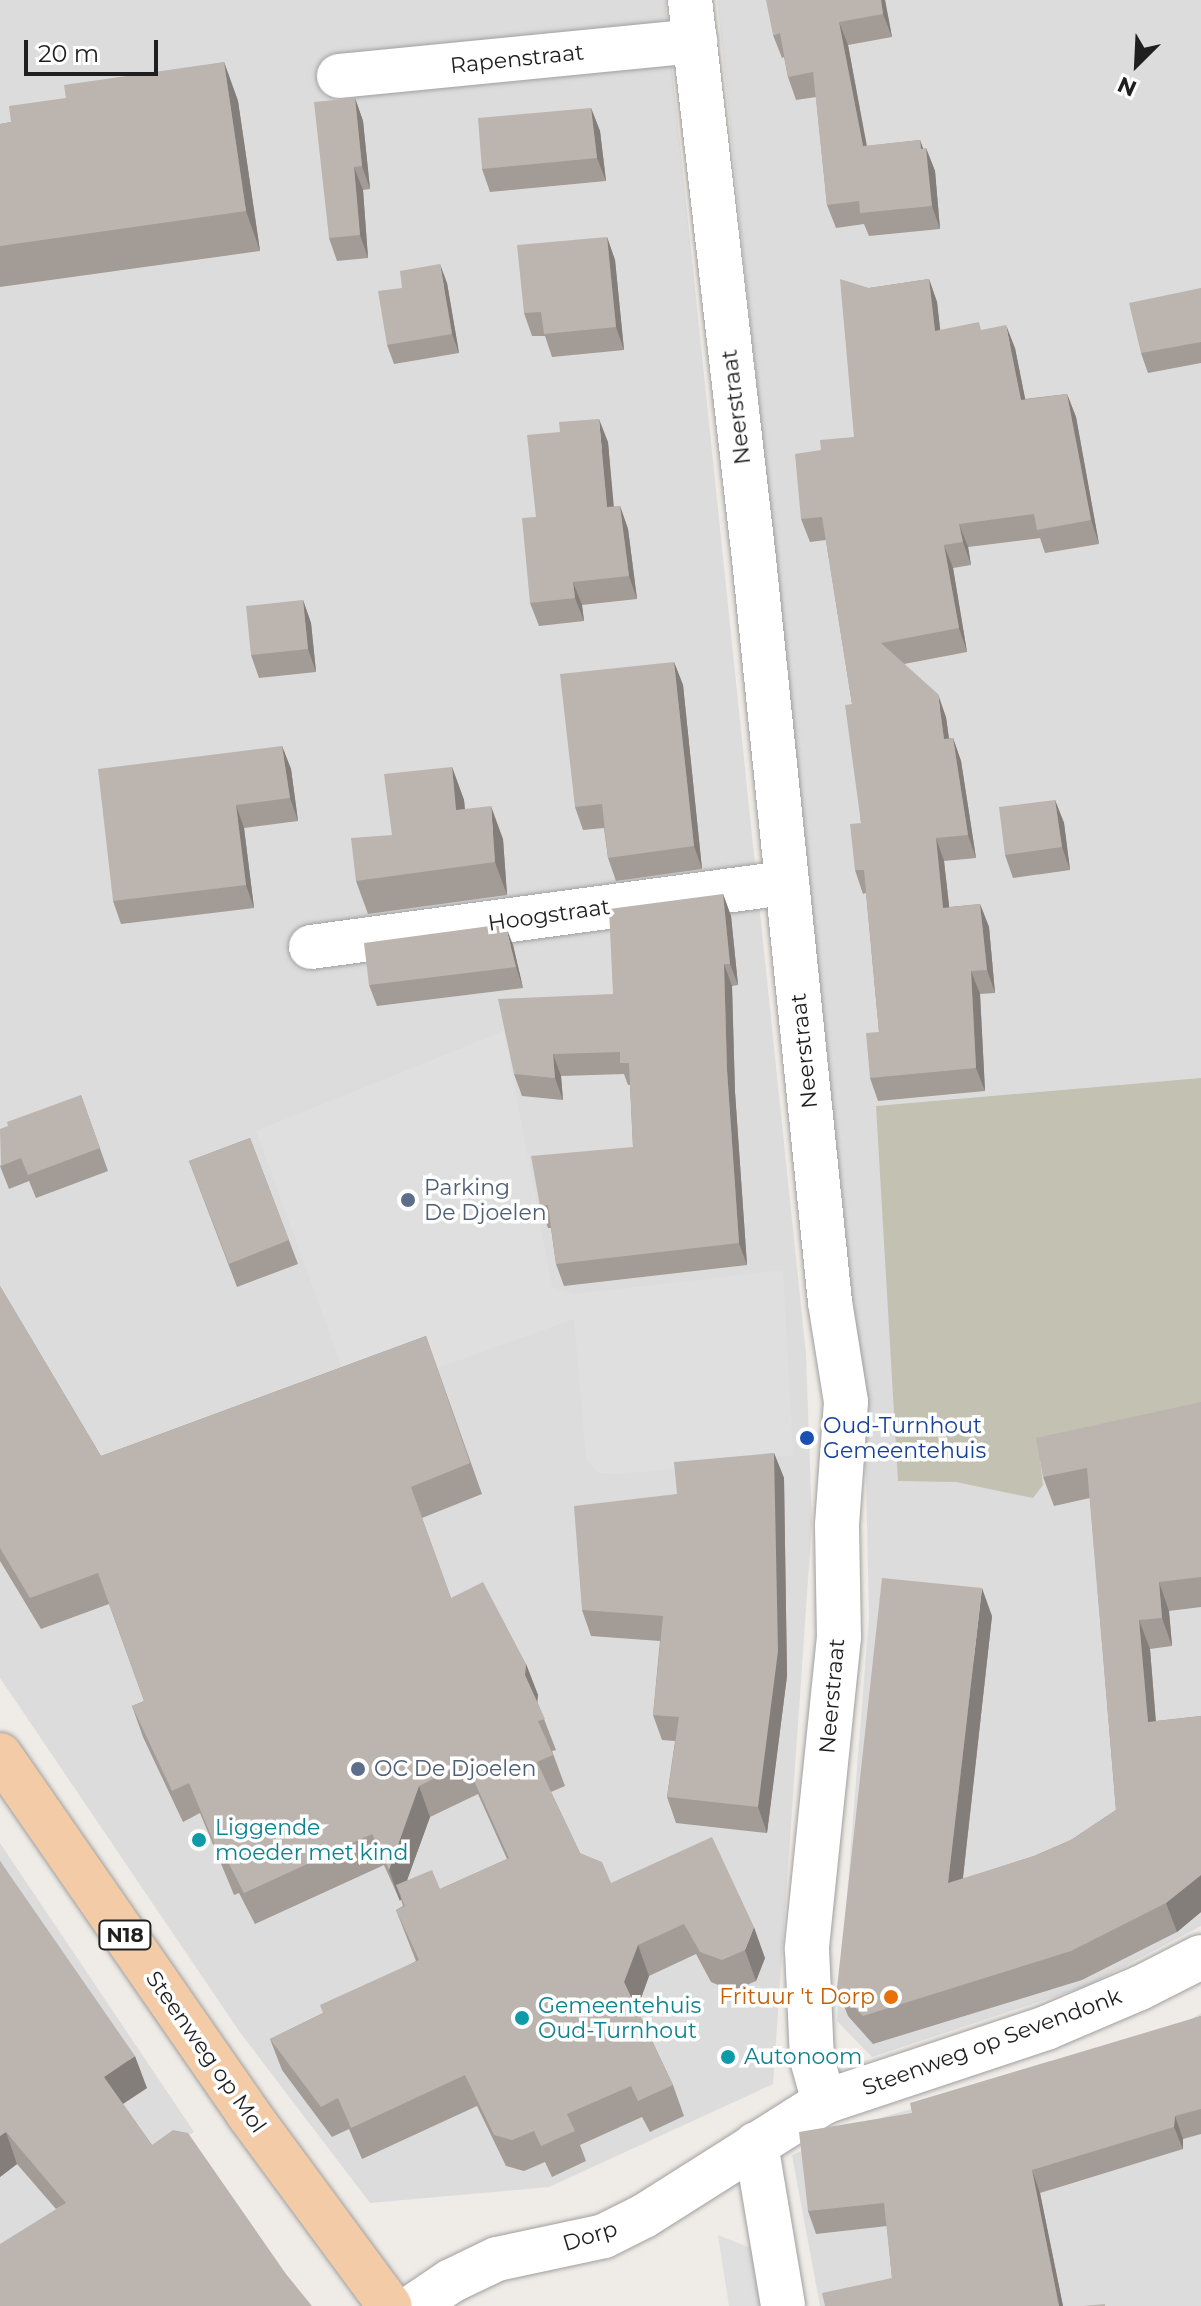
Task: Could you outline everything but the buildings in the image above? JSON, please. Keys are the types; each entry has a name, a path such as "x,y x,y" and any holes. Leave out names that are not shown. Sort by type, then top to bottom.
{"main road":[{"name":"Steenweg op Mol","path":"0,1755 249,2115 390,2306"}],"street":[{"name":"Rapenstraat","path":"339,76 693,20"},
{"name":"Neerstraat","path":"693,20 754,559 830,1302 846,1402 837,1525 839,1637 807,1949 812,2059 824,2102"},
{"name":"Hoogstraat","path":"311,947 786,883"},
{"name":"Steenweg op Sevendonk","path":"824,2102 1046,2028 1140,1988 1201,1957"},
{"name":"Dorp","path":"414,2306 451,2281 497,2259 604,2236 644,2216 824,2102"},
{"path":"756,2144 783,2306"}],"shaded area":[{"path":"0,0 665,0 806,1354 812,1522 773,2084 549,2187 370,2203 239,2031 0,1678"},
{"path":"717,0 1201,0 1201,1926 1087,1986 872,2057 837,2021 869,1617 866,1480 857,1354"},
{"name":"Parking De Djoelen","path":"504,1031 552,1287 574,1294 783,1270 793,1455 623,1474 598,1473 586,1459 574,1319 353,1398 256,1131"},
{"path":"1201,1078 1201,1424 1040,1459 1043,1485 1033,1498 956,1482 898,1481 876,1106"},
{"path":"0,1843 194,2132 153,2162 0,2254"},
{"path":"1201,2013 1201,2306 820,2306 792,2155 883,2117 1152,2042"},
{"path":"718,2235 753,2249 762,2306 729,2306"}],"place":[{"name":"Parking De Djoelen","path":"408,1200"},
{"name":"Oud-Turnhout Gemeentehuis","path":"807,1438"},
{"name":"OC De Djoelen","path":"358,1769"},
{"name":"Liggende moeder met kind","path":"199,1840"},
{"name":"Frituur 't Dorp","path":"891,1997"},
{"name":"Gemeentehuis Oud-Turnhout","path":"522,2018"},
{"name":"Autonoom","path":"728,2057"}]}
